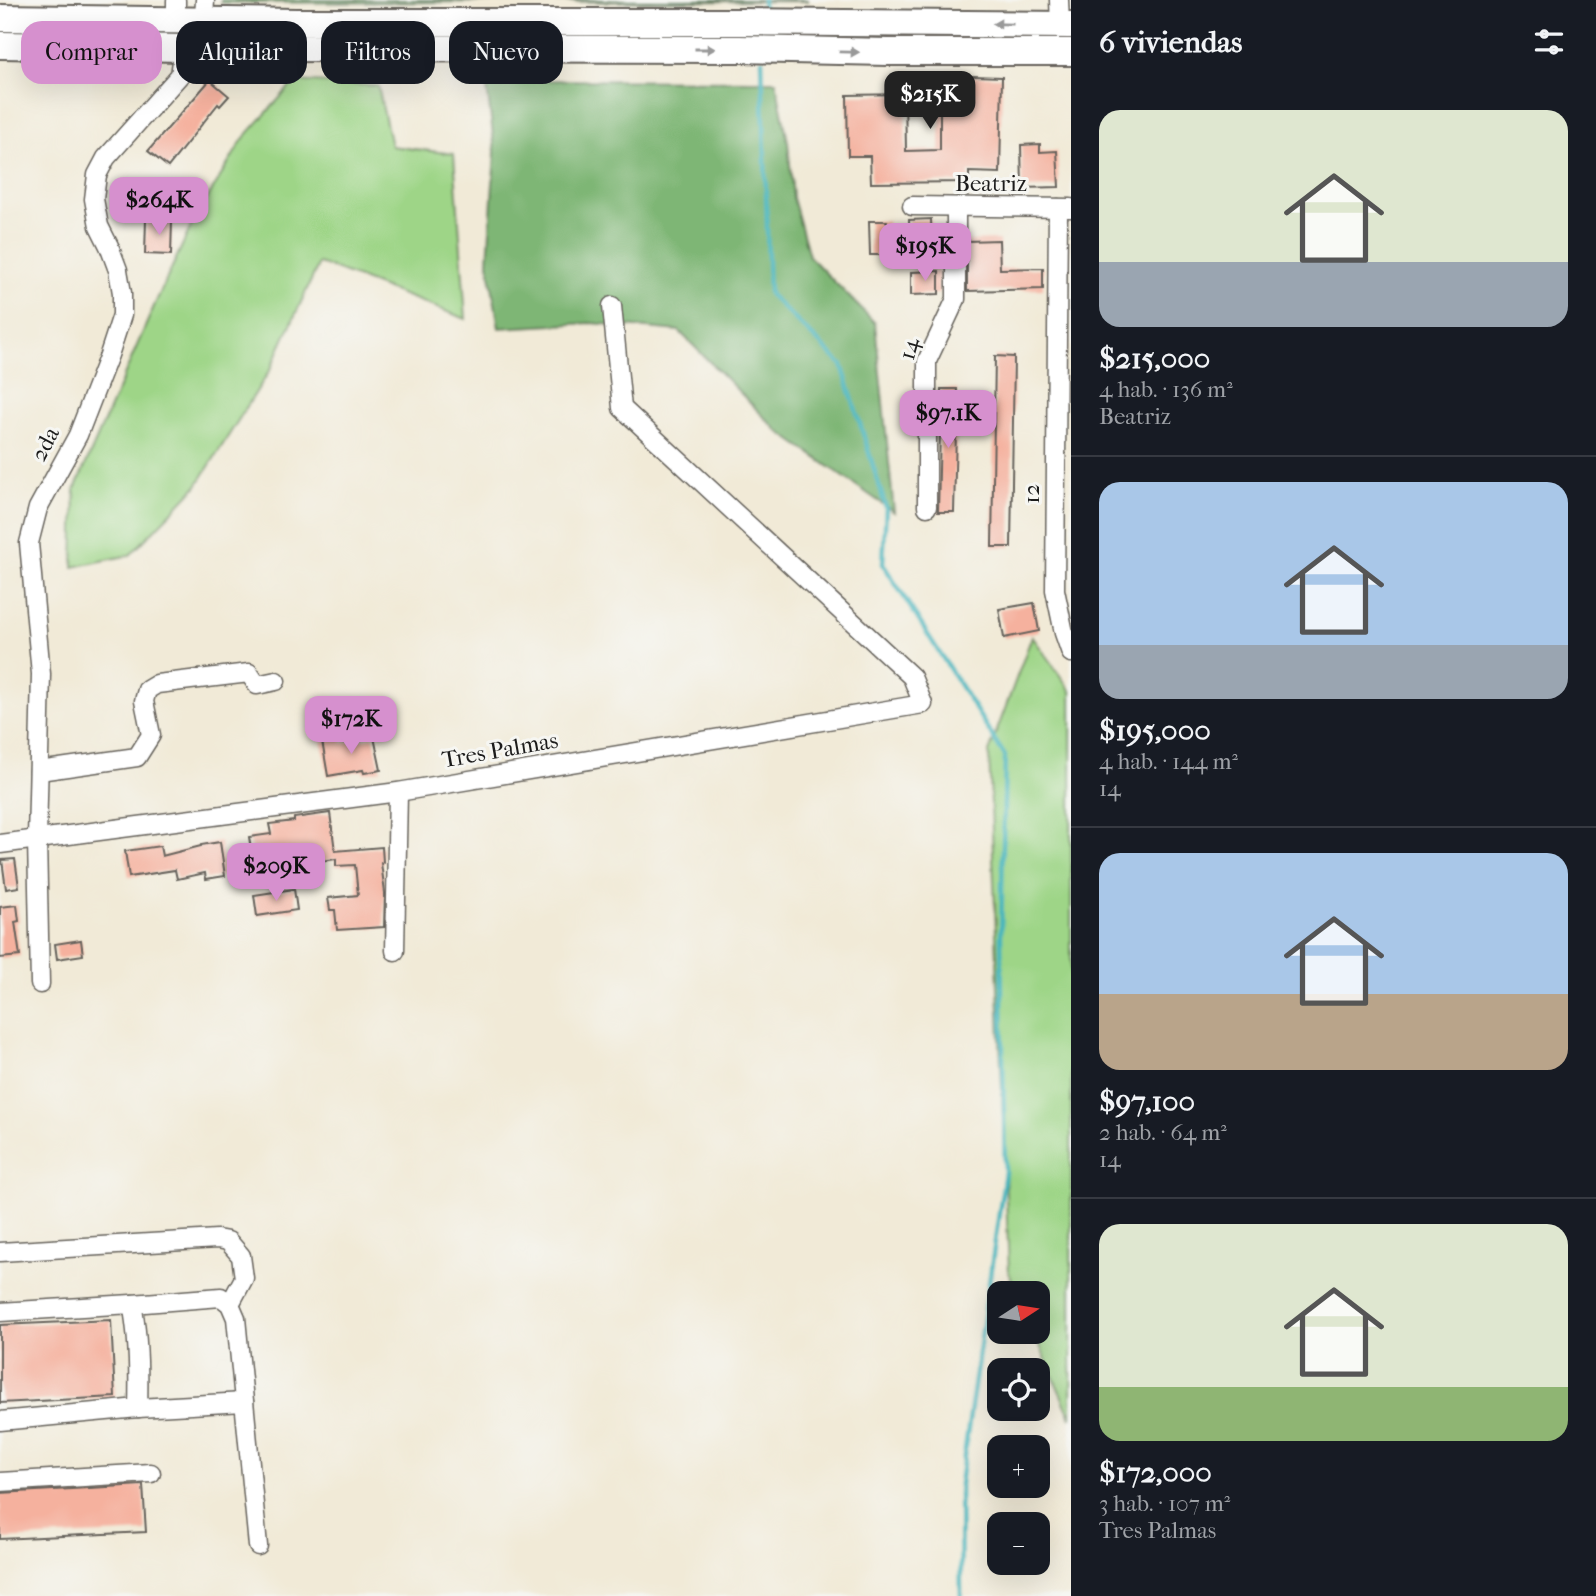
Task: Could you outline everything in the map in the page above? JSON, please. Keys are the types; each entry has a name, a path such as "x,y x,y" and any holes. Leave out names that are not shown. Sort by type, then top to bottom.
{"highway":[{"path":"0,18 176,10 205,10 297,22 781,23 1063,17"},
{"path":"0,45 176,48"},
{"path":"307,48 1071,52"}],"street":[{"name":"2da","path":"40,984 37,839 41,674 29,543 38,508 78,435 122,315 118,270 99,226 94,199 97,175 106,158 176,79"},
{"name":"Beatriz","path":"912,206 1065,208"},
{"name":"14","path":"927,507 927,361 956,299 956,208"},
{"name":"12","path":"1065,208 1055,590 1071,653"},
{"name":"Tres Palmas","path":"0,844 398,792 923,704 912,677 622,408 612,306"},
{"path":"39,771 137,757 151,736 144,701 147,690 158,684 249,673 257,684 276,681"},
{"path":"395,951 398,792"},
{"path":"0,1252 217,1239 229,1241 241,1256 244,1278 230,1304"},
{"path":"0,1312 221,1297 230,1304 236,1318 258,1546"},
{"path":"132,1304 136,1326 138,1408"},
{"path":"0,1421 138,1408 244,1402"},
{"path":"0,1482 151,1473"}],"green space":[{"path":"221,0 807,0 807,1 221,3"},
{"path":"563,80 776,81 788,142 793,198 809,256 875,323 894,512 778,431 679,331 591,323 499,328 488,262 495,151 487,84 563,84"},
{"path":"307,82 378,86 391,146 454,154 466,319 319,263 270,370 196,487 130,555 73,567 75,489 193,222 243,139 292,84 307,84"},
{"path":"1032,636 1071,691 1071,1418 1050,1369 1050,1358 1045,1358 1039,1344 1050,1344 1050,1281 1012,1281 1009,1273 989,752"}],"building":[{"path":"914,74 1002,77 1000,173 969,172 969,182 871,183 870,156 848,156 847,95 905,94 906,151 940,150 940,92 914,91"},
{"path":"207,84 215,84 229,96 220,106 218,104 168,167 148,151"},
{"path":"1040,144 1040,152 1057,151 1059,187 1022,188 1021,145"},
{"path":"146,219 172,220 171,255 145,254"},
{"path":"931,219 932,250 910,251 909,220"},
{"path":"869,221 887,221 888,255 870,255"},
{"path":"999,240 1000,269 1043,268 1043,289 967,291 967,241"},
{"path":"939,271 939,294 911,295 911,272"},
{"path":"995,356 1014,357 1011,547 992,547"},
{"path":"941,389 957,389 954,512 938,512"},
{"path":"1034,603 1039,631 1004,638 999,609"},
{"path":"374,737 381,770 328,776 322,741 341,738 342,743"},
{"path":"330,813 335,851 382,847 384,927 337,930 335,910 330,910 328,898 358,895 355,865 336,866 336,859 300,864 299,853 266,858 268,867 254,868 249,837 271,834 269,824"},
{"path":"220,842 225,876 206,879 205,873 177,879 175,870 129,877 125,851 160,846 162,856"},
{"path":"15,859 19,887 6,889 2,860"},
{"path":"294,889 297,910 257,916 254,895"},
{"path":"17,905 19,921 15,922 20,956 0,958 0,907"},
{"path":"81,940 83,955 57,959 55,944"},
{"path":"111,1320 115,1397 0,1403 0,1325"},
{"path":"143,1485 146,1532 0,1539 0,1493"}],"waterway":[{"path":"763,0 763,13"},
{"path":"762,60 769,294 842,365 886,508 883,564 1005,756 1001,937 1005,1172 960,1484 961,1596"}]}
